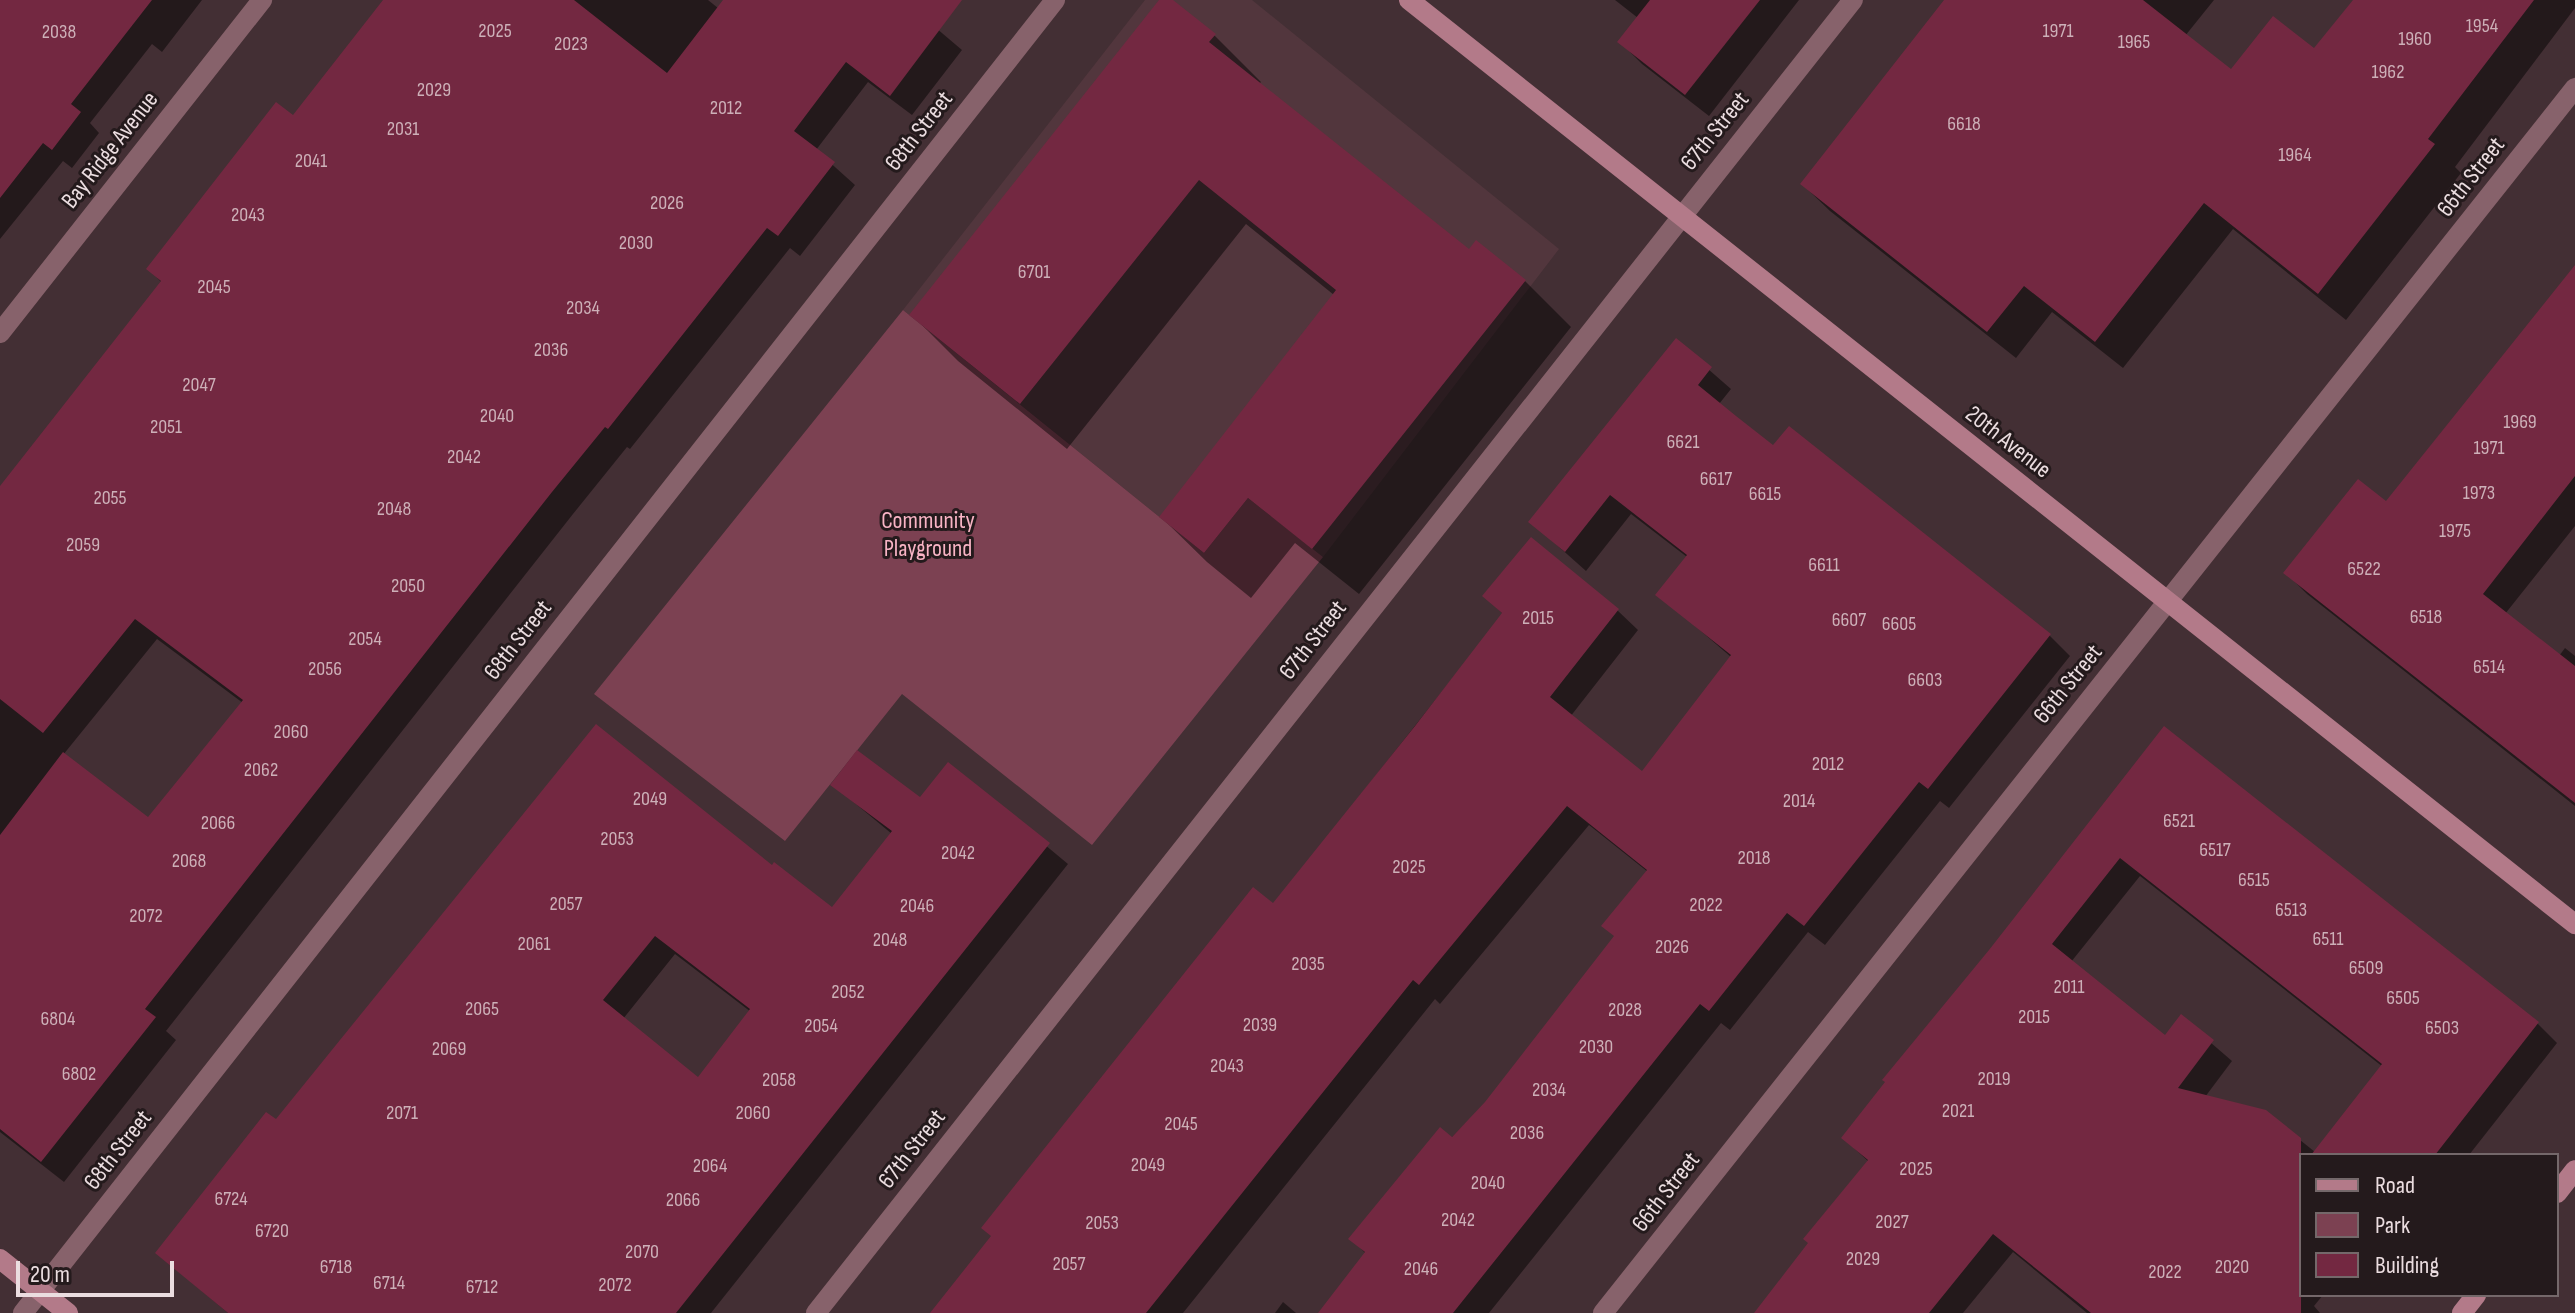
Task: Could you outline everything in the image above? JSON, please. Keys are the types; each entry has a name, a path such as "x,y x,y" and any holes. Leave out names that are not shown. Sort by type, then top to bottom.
{"street":[{"name":"Bay Ridge Avenue","path":"0,333 262,0"},
{"name":"68th Street","path":"23,1313 1055,0"},
{"name":"20th Avenue","path":"1409,0 2575,924"},
{"name":"67th Street","path":"816,1313 1853,0"},
{"name":"66th Street","path":"1603,1313 2575,88"},
{"path":"2559,1190 2575,1170"},
{"path":"0,1259 68,1313"},
{"path":"2462,1313 2474,1297"}],"shaded area":[{"path":"1145,0 1252,0 1559,249 1323,557 1248,498 1204,553 903,310"}],"green space":[{"name":"Community Playground","path":"903,310 1204,553 1248,498 1323,557 1092,845 902,694 785,841 594,694"}],"building":[{"path":"0,0 152,0 71,104 81,112 52,150 43,143 0,198"},
{"path":"383,0 574,0 667,73 723,0 962,0 890,96 846,62 794,131 835,162 778,236 767,228 608,429 605,427 552,492 145,1009 156,1017 41,1162 0,1129 0,835 63,752 148,817 243,700 135,619 43,733 0,699 0,486 161,281 146,269 276,102 293,115"},
{"path":"1159,0 1173,0 1216,34 1209,42 1469,249 1476,240 1526,280 1312,549 1248,498 1204,553 1159,517 1336,290 1199,180 1020,404 909,315"},
{"path":"1650,0 1760,0 1685,95 1617,42"},
{"path":"1944,0 2143,0 2231,69 2273,16 2314,48 2353,0 2534,0 2428,139 2435,144 2318,294 2204,203 2095,342 2024,286 1987,332 1800,184"},
{"path":"2575,265 2575,476 2483,594 2575,666 2575,803 2283,573 2358,479 2386,501"},
{"path":"1676,338 1712,367 1698,385 1736,416 1773,445 1789,426 2051,634 1928,789 1919,782 1804,926 1787,913 1709,1011 1700,1004 1453,1313 1318,1313 1365,1252 1348,1239 1440,1127 1452,1137 1485,1102 1614,936 1601,926 1647,870 1567,806 1419,985 1413,980 1146,1313 930,1313 991,1236 981,1228 1253,887 1273,903 1415,726 1502,613 1482,596 1531,537 1619,609 1550,697 1642,771 1731,655 1655,595 1687,555 1610,495 1565,552 1528,522"},
{"path":"596,724 772,865 774,862 832,907 892,831 830,785 857,750 920,797 948,762 1050,843 676,1313 228,1313 155,1253 266,1112 276,1119","holes":["655,936 750,1009 698,1077 603,1000"]},
{"path":"2164,726 2539,1022 2437,1153 2313,1153 2382,1064 2120,858 2052,944 2165,1035 2181,1014 2214,1040 2178,1088 2266,1110 2301,1138 2301,1313 2091,1313 1993,1234 1929,1313 1754,1313 1808,1243 1803,1239 1868,1160 1841,1138 1885,1082 1882,1080 1989,950"}]}
